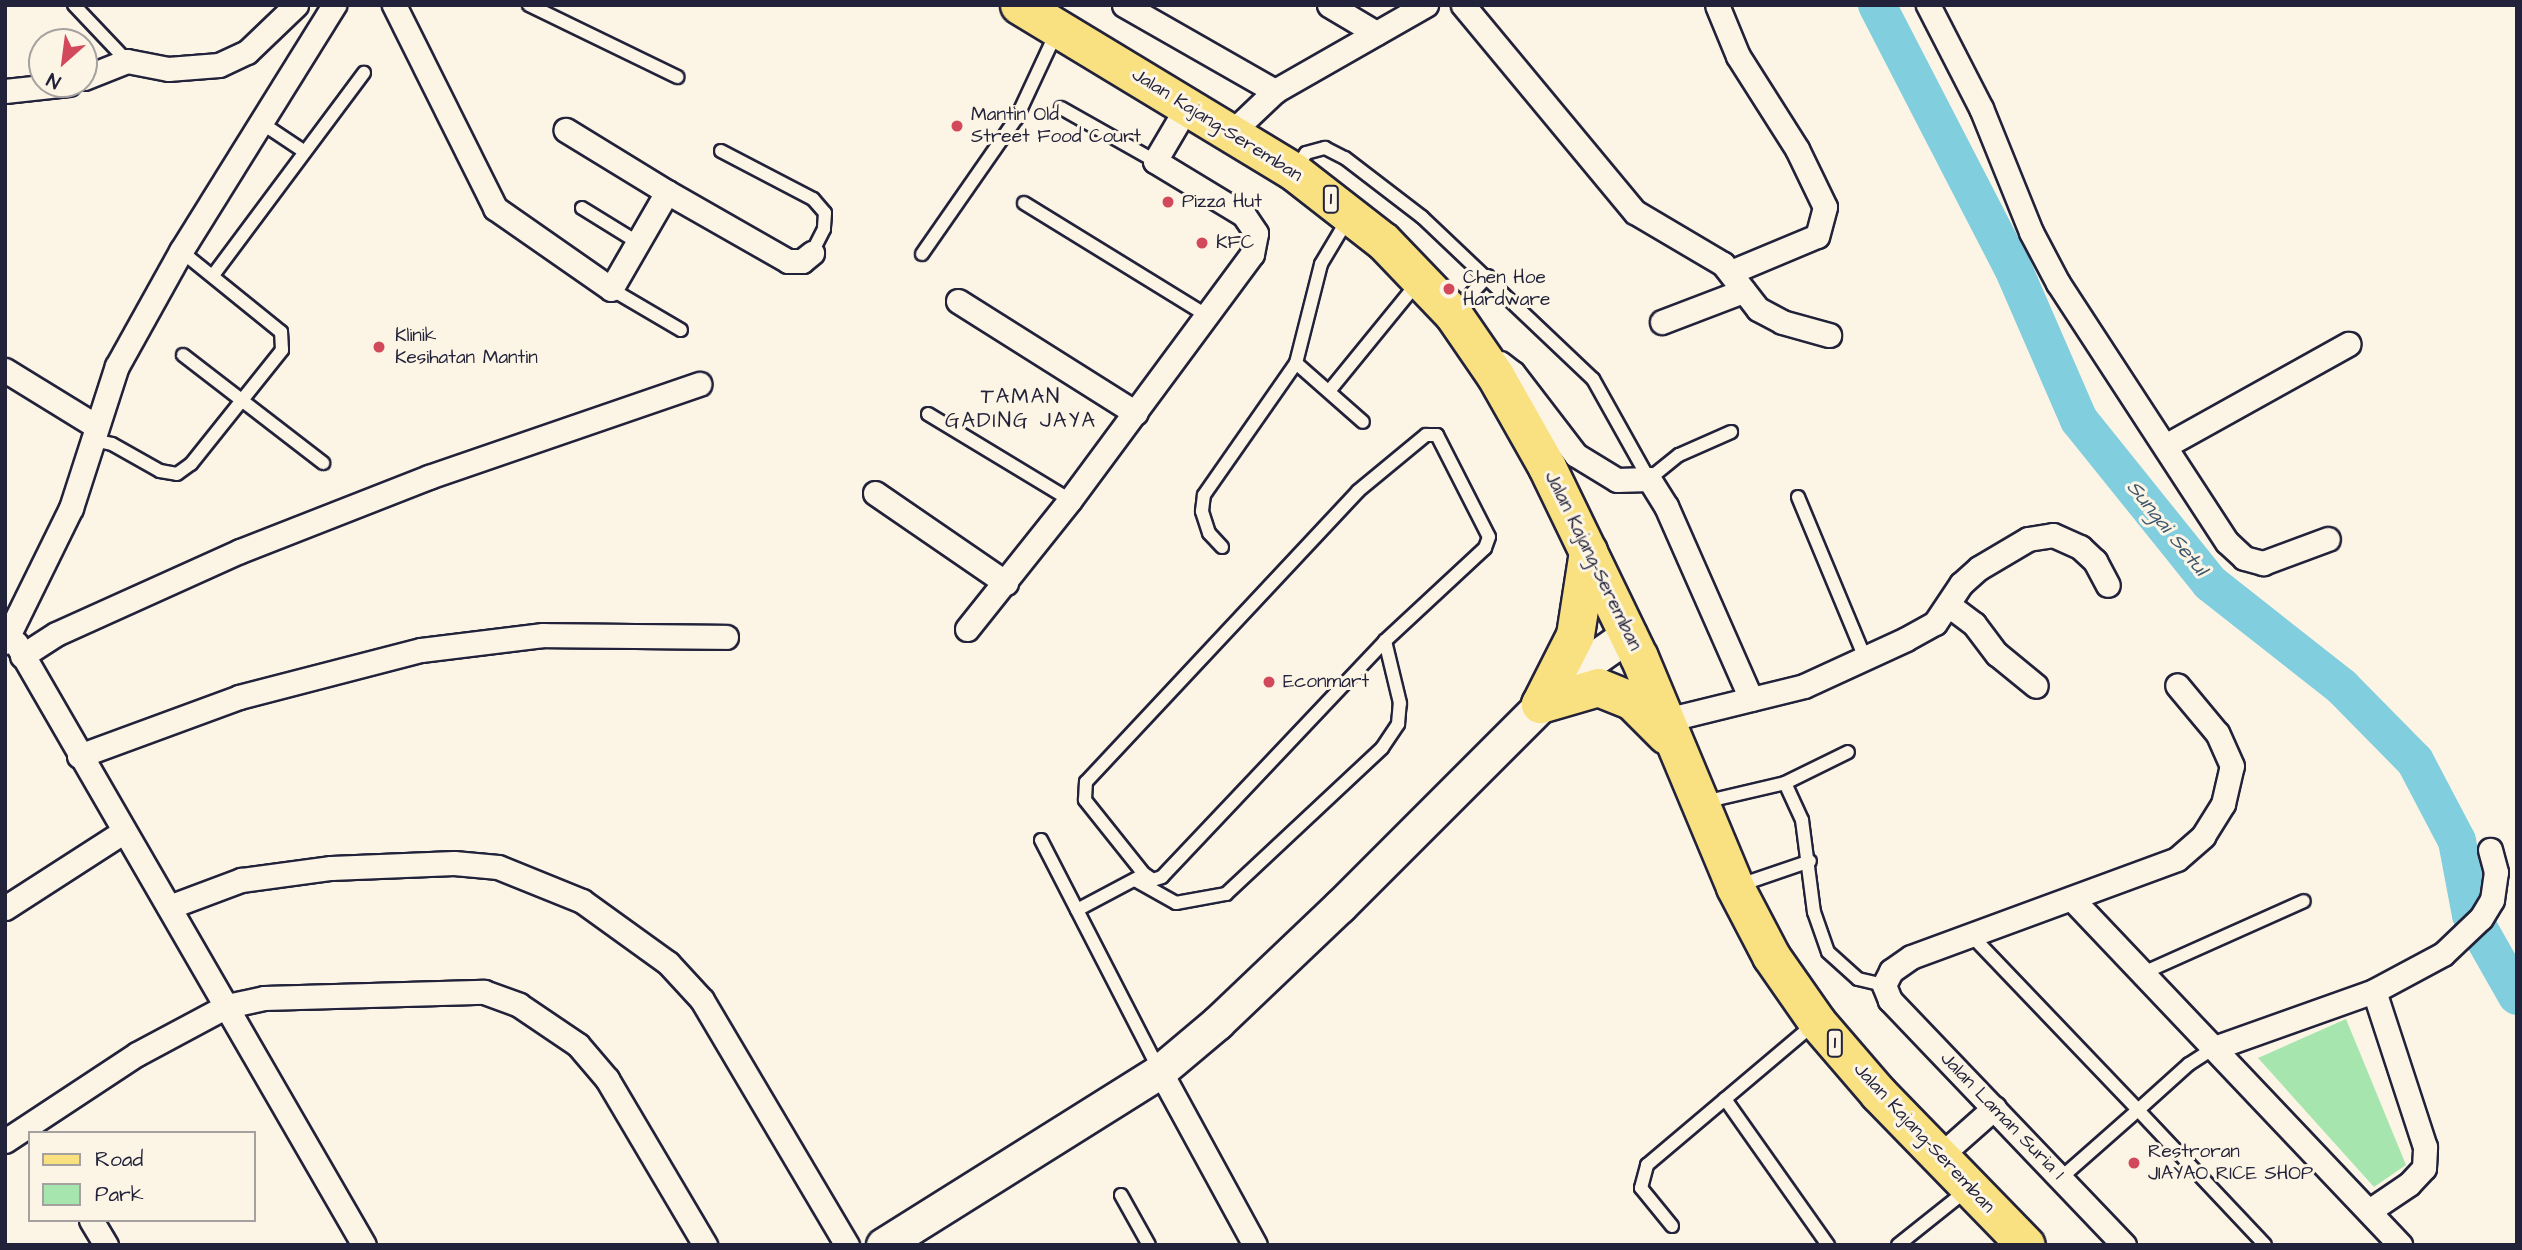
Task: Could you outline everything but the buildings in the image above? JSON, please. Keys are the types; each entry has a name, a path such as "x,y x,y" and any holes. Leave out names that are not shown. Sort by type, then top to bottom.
{"main road":[{"name":"Jalan Kajang-Seremban","path":"1019,5 1293,171 1352,214 1422,278 1453,314 1475,344 1547,467 1629,634 1702,802 1735,887 1772,956 1817,1022 2026,1245"},
{"path":"1540,705 1575,635 1588,551"},
{"path":"883,1245 1160,1071 1217,1023 1349,897 1572,674 1629,634"},
{"path":"1540,705 1585,689 1616,692 1670,731"}],"street":[{"path":"98,72 127,61 168,69 219,65 247,52 296,5"},
{"path":"13,644 71,508 117,366 181,251 263,124 334,5"},
{"path":"394,5 495,208 611,289 667,192"},
{"path":"1124,5 1275,91"},
{"path":"1329,5 1376,33"},
{"path":"1232,132 1275,91 1426,5"},
{"path":"1463,5 1636,212 1737,281 1758,309 1782,322 1829,335"},
{"path":"1662,322 1817,236 1825,207 1797,149 1738,56 1717,5"},
{"path":"1928,5 1981,108 2031,232 2058,283 2227,542 2244,558 2263,563 2328,539"},
{"path":"5,91 28,88"},
{"path":"967,629 1070,500 1252,254 1256,233 1244,215 1155,161 1188,105"},
{"path":"566,130 788,261 802,261 812,253"},
{"path":"958,301 1136,413"},
{"path":"1475,344 1513,373 1576,454 1617,480 1649,479 1666,506 1751,699"},
{"path":"2165,446 2348,344"},
{"path":"5,370 94,433"},
{"path":"13,644 56,634 240,551 429,477 699,384"},
{"path":"875,493 1006,583"},
{"path":"1670,731 1751,699 1804,686 1935,623 1950,606 1961,584 1979,568 2028,539 2053,535 2080,547 2095,561 2108,585"},
{"path":"1950,606 1975,624 1997,654 2036,685"},
{"path":"79,756 239,697 421,650 543,635 726,637"},
{"path":"13,644 227,1006 360,1243"},
{"path":"1884,985 1891,971 1911,957 1970,934 2074,901 2177,859 2203,836 2223,804 2232,766 2217,733 2177,685"},
{"path":"5,908 123,832"},
{"path":"2214,1048 2374,991 2418,970 2464,936 2481,918 2496,888 2490,850"},
{"path":"169,906 241,880 331,868 454,863 498,867 582,901 668,963 702,1000 847,1245"},
{"path":"2074,901 2400,1245"},
{"name":"Jalan Laman Suria 1","path":"1884,985 1890,1000 2062,1177 2124,1245"},
{"path":"2369,1211 2409,1184 2424,1168 2424,1147 2374,991"},
{"path":"5,1141 36,1127 137,1054 227,1006 264,998 484,992 519,1005 578,1045 607,1079 705,1245"},
{"path":"1160,1071 1255,1245"},
{"path":"1941,1156 1994,1108"},
{"path":"93,1222 106,1245"}],"lane":[{"path":"75,5 127,61"},
{"path":"529,5 677,77"},
{"path":"922,254 1016,119 1058,28"},
{"path":"214,274 363,73"},
{"path":"1061,108 1155,161"},
{"path":"263,124 305,152"},
{"path":"1293,171 1306,153 1325,148 1345,158 1488,276 1593,379 1649,479 1679,455 1731,432"},
{"path":"722,151 813,199 825,213 824,229 812,253"},
{"path":"1024,203 1208,316"},
{"path":"582,208 637,242"},
{"path":"1222,547 1209,533 1202,511 1204,495 1296,363 1321,264 1352,214"},
{"path":"94,433 160,471 177,474 191,464 282,350 281,332 214,274 181,251"},
{"path":"1453,314 1488,276"},
{"path":"1329,390 1422,278"},
{"path":"611,289 681,330"},
{"path":"183,355 323,463"},
{"path":"1296,363 1363,422"},
{"path":"928,414 1070,500"},
{"path":"1077,910 1139,877 1153,880 1162,877 1385,641 1488,543 1437,435 1417,440 1358,491 1086,782 1085,800 1139,877 1176,903 1226,894 1381,748 1398,724 1400,703 1385,641"},
{"path":"1798,497 1865,658"},
{"path":"1702,802 1785,783 1848,752"},
{"path":"1785,783 1801,820 1810,861 1814,912 1828,952 1858,979 1884,985"},
{"path":"1041,840 1160,1071"},
{"path":"1735,887 1810,861"},
{"path":"2143,973 2304,901"},
{"path":"1970,934 2265,1245"},
{"path":"1672,1226 1641,1188 1647,1165 1817,1022"},
{"path":"2062,1177 2214,1048"},
{"path":"1725,1099 1828,1245"},
{"path":"1898,1245 1970,1188"},
{"path":"1121,1195 1149,1245"}],"green space":[{"path":"2346,1019 2406,1165 2374,1187 2258,1058"}],"waterway":[{"name":"Sungai Setul","path":"1877,5 2012,266 2079,420 2210,583 2342,687 2415,761 2457,841 2471,915 2517,996"}],"place":[{"name":"Mantin Old Street Food Court","path":"957,126"},
{"name":"Pizza Hut","path":"1168,202"},
{"name":"KFC","path":"1202,243"},
{"name":"Chen Hoe Hardware","path":"1449,289"},
{"name":"Klinik Kesihatan Mantin","path":"379,347"},
{"name":"Econmart","path":"1269,682"},
{"name":"Restroran JIAYAO RICE SHOP","path":"2134,1163"}],"district":[{"name":"TAMAN GADING JAYA","path":"1021,409"}]}
